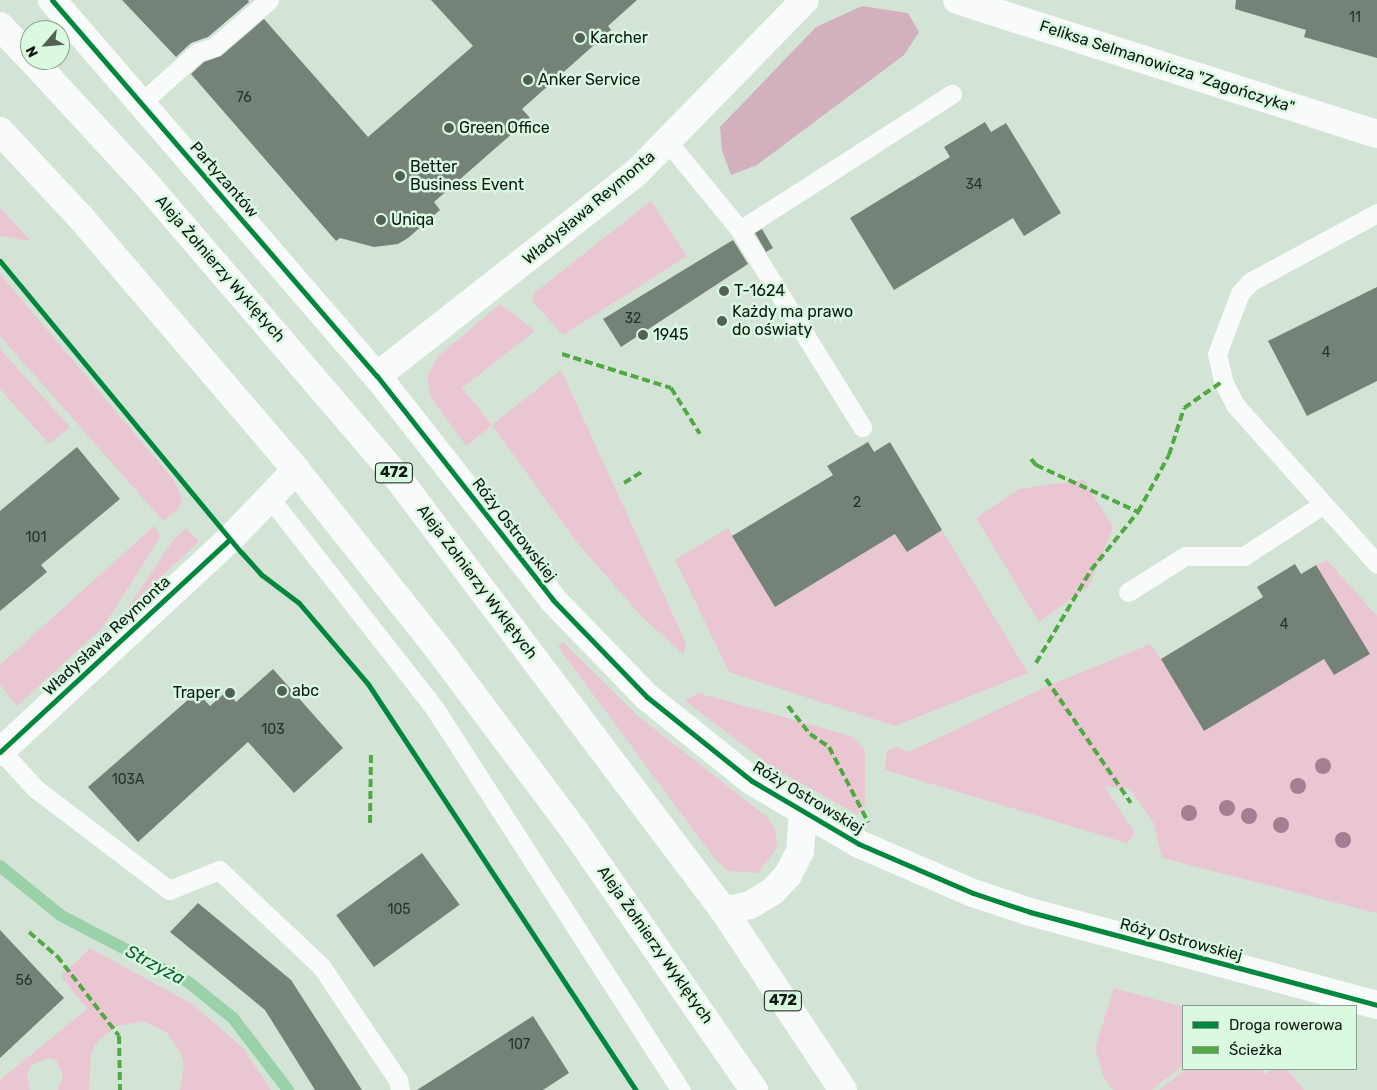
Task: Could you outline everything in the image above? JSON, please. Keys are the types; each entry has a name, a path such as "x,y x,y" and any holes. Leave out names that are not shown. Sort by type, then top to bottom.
{"street":[{"name":"Partyzantów","path":"52,0 377,376"},
{"name":"Władysława Reymonta","path":"377,376 615,190 667,141 805,0"},
{"name":"Feliksa Selmanowicza \"Zagończyka\"","path":"958,0 1377,134"},
{"name":"Aleja Żołnierzy Wyklętych","path":"0,26 20,47"},
{"name":"Aleja Żołnierzy Wyklętych","path":"41,70 149,186 394,473 724,911 843,1090"},
{"name":"Aleja Żołnierzy Wyklętych","path":"0,131 82,219 296,470 437,647 576,833 754,1090"},
{"name":"Róży Ostrowskiej","path":"377,376 553,600 602,654 701,743 752,781 859,844 972,893 1030,912 1377,1005"},
{"name":"Władysława Reymonta","path":"0,751 230,539 296,470"},
{"path":"724,911 750,905 773,891 788,875 800,851 803,811"}],"lane":[{"path":"141,103 198,52 214,47 269,0"},
{"path":"740,230 952,94"},
{"path":"667,141 740,230 862,427"},
{"path":"1377,213 1250,282 1240,293 1217,354 1223,381 1235,405 1322,505 1377,564"},
{"path":"269,497 435,710 681,1090"},
{"path":"1128,592 1185,556 1244,556 1322,505"},
{"path":"0,751 36,789 169,890 219,870 321,966 398,1080 400,1090"}],"shaded area":[{"path":"862,6 908,13 919,32 904,55 757,165 731,175 722,151 720,127 816,27"},
{"path":"651,201 687,256 563,335 533,302 533,294"},
{"path":"0,208 31,241 0,236"},
{"path":"0,274 173,479 182,498 179,508 163,521 0,336"},
{"path":"500,304 535,331 462,388 492,425 466,446 431,397 427,377 437,357"},
{"path":"0,349 70,427 49,444 0,389"},
{"path":"561,370 686,643 684,655 641,616 575,540 492,425"},
{"path":"1084,480 1113,527 1089,586 1039,622 976,518 1019,489"},
{"path":"154,526 161,536 103,627 17,706 0,685 0,665"},
{"path":"186,528 199,541 127,609 174,539"},
{"path":"728,528 775,607 895,534 907,552 942,530 1028,673 895,726 729,672 675,560"},
{"path":"1327,560 1377,616 1377,913 1162,858 1153,822 1130,789 1104,786 1135,833 1127,843 885,770 887,751 896,747 909,752 1043,688 1150,644 1194,704 1189,707 1204,731 1324,659 1334,675 1369,654 1316,565"},
{"path":"563,642 639,717 766,816 775,828 777,848 758,873 728,871 715,859 558,647"},
{"path":"698,693 851,736 865,750 865,804 858,815 775,769 685,701"},
{"path":"90,948 192,1004 242,1047 271,1090 180,1090 184,1065 181,1053 166,1032 144,1021 117,1026 97,1042 91,1053 89,1090 58,1090 63,1076 56,1060 48,1058 31,1065 27,1074 30,1090 0,1090 0,1080 87,1009 61,976"},
{"path":"1114,988 1182,1007 1182,1066 1152,1090 1113,1090 1103,1076 1095,1048"},
{"path":"1185,1070 1262,1070 1265,1074 1271,1070 1288,1070 1304,1090 1159,1090"}],"building":[{"path":"122,0 248,0 249,2 208,37 191,43 176,57"},
{"name":"Green Office","path":"431,0 637,0 608,26 611,30 522,109 530,118 434,202 440,210 408,238 398,244 374,247 340,238 336,241 191,74 204,62 221,56 264,19 368,137 473,46"},
{"path":"1236,0 1377,0 1377,58 1304,37 1306,30 1235,9"},
{"path":"985,122 991,132 1006,123 1061,213 1024,236 1013,218 894,290 850,218 950,157 944,147"},
{"path":"762,229 773,248 766,252 755,233"},
{"path":"733,240 748,264 621,347 603,319"},
{"path":"1377,287 1377,381 1307,416 1268,341"},
{"path":"868,442 874,452 890,442 942,530 907,552 895,534 775,607 732,536 833,475 827,466"},
{"path":"77,447 120,499 41,565 47,572 0,611 0,511"},
{"path":"1295,564 1301,574 1316,565 1370,654 1334,675 1324,659 1204,731 1161,659 1263,597 1257,587"},
{"path":"273,669 343,748 294,793 248,742 138,842 88,787 197,692 210,706 227,691 236,702"},
{"path":"422,853 460,905 374,967 336,915"},
{"path":"198,903 291,980 362,1090 315,1090 265,1010 170,932"},
{"path":"0,930 64,998 0,1058"},
{"path":"533,1016 569,1073 543,1090 417,1090"}],"waterway":[{"name":"Strzyża","path":"0,866 60,915 188,982 233,1018 288,1090"}],"marked path":[{"path":"562,354 671,388 700,434"},
{"path":"1036,663 1091,570 1138,512 1169,455 1184,408 1223,381"},
{"path":"1031,459 1036,465 1138,512"},
{"path":"624,483 643,471"},
{"path":"1046,679 1131,803"},
{"path":"788,706 810,734 829,747 868,822"},
{"path":"370,823 371,752"},
{"path":"29,932 57,956 119,1036 120,1090"}],"cycle path":[{"path":"52,0 377,376 553,600 647,697 752,781 859,844 973,893 1030,912 1377,1005"},
{"path":"0,261 241,552 262,575 299,603 368,684 636,1090"},
{"path":"0,752 230,539"}],"place":[{"name":"Karcher","path":"580,38"},
{"name":"Anker Service","path":"528,80"},
{"name":"Green Office","path":"449,128"},
{"name":"Better Business Event","path":"400,176"},
{"name":"Uniqa","path":"381,220"},
{"name":"T-1624","path":"724,291"},
{"name":"Każdy ma prawo do oświaty","path":"722,321"},
{"name":"1945","path":"643,335"},
{"name":"abc","path":"282,691"},
{"name":"Traper","path":"230,693"}]}
